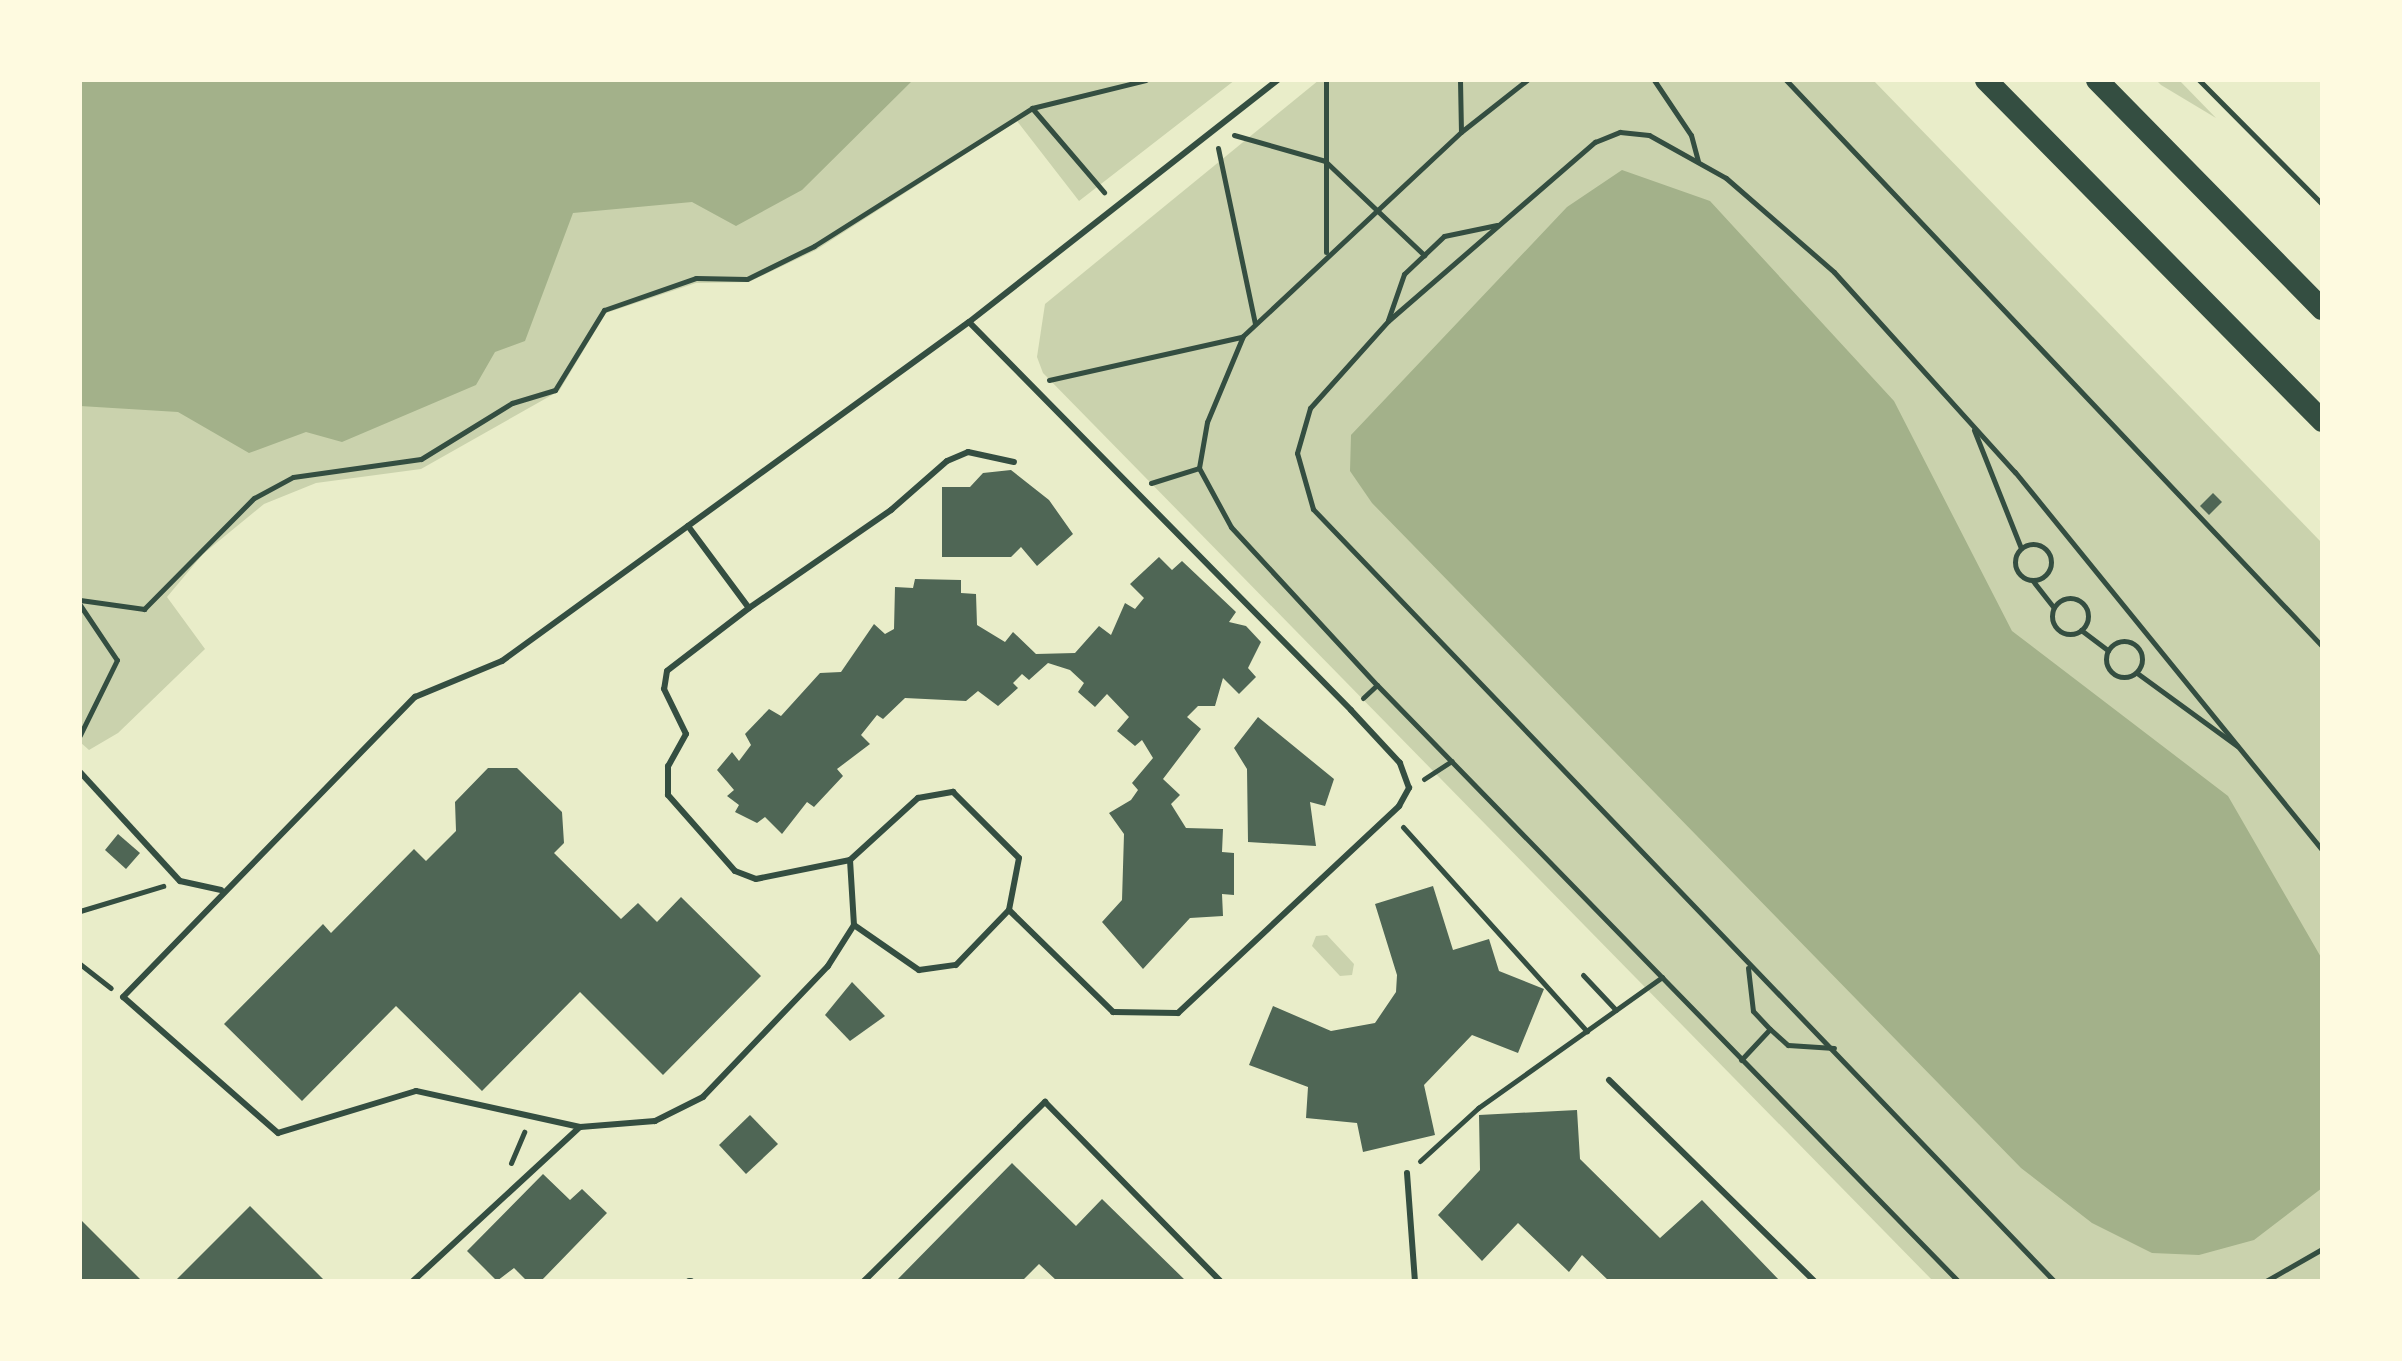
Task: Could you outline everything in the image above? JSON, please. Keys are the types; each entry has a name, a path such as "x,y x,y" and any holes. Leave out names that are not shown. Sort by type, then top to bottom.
{"highway":[{"path":"1986,80 2322,421"},
{"path":"2097,80 2322,309"}],"lane":[{"path":"850,860 854,925 828,966 703,1097 655,1121 580,1127 416,1091 278,1133 123,997 221,890 415,697 502,661 969,322 1278,80"},
{"path":"969,322 1400,763 1409,788 1391,813 1178,1013 1113,1012 1009,910"},
{"path":"854,925 919,970 956,965 1009,910 1019,858 953,792 918,798 850,860 756,879 735,871 668,795 668,766 686,734 664,689 667,671 947,461 968,452 1014,462"},
{"path":"688,526 749,608"},
{"path":"80,772 180,881 221,890"},
{"path":"1609,1080 1814,1281"},
{"path":"864,1281 1045,1102 1220,1281"},
{"path":"413,1281 580,1127"},
{"path":"1407,1173 1415,1281"}],"path":[{"path":"80,603 144,609 254,498 293,477 421,459 512,403 555,390 604,310 696,278 747,279 814,246 1032,108 1146,80"},
{"path":"1326,80 1326,253"},
{"path":"1460,80 1461,132"},
{"path":"1527,80 1461,132 1326,253 1243,336 1207,422 1199,468 1231,527 1741,1060 1958,1281"},
{"path":"1654,80 1691,135 1698,161"},
{"path":"1786,80 2322,646"},
{"path":"2199,80 2322,204"},
{"path":"1032,108 1115,206"},
{"path":"1255,323 1215,130 1325,161 1424,255"},
{"path":"2054,1280 1835,1048 1748,967 1313,509 1297,453 1310,408 1388,321 1595,142 1620,132 1649,135 1698,161 1834,272 1971,424 2322,850"},
{"path":"1388,321 1404,274 1444,236 1500,224"},
{"path":"1028,383 1243,336"},
{"path":"1971,424 2021,548 2017,572 2033,581 2053,607 2058,630 2081,630 2108,650 2112,674 2137,673 2241,749"},
{"path":"1133,489 1199,468"},
{"path":"2021,548 2038,544 2050,556 2048,572 2033,581"},
{"path":"2053,607 2069,597 2080,600 2088,615 2081,630"},
{"path":"80,603 117,660 80,735"},
{"path":"2108,650 2117,642 2135,643 2143,658 2137,673"},
{"path":"1409,788 1453,761"},
{"path":"1391,813 1587,1031"},
{"path":"80,911 180,881"},
{"path":"80,964 123,997"},
{"path":"1748,967 1753,1011 1770,1029 1788,1045 1835,1048"},
{"path":"1583,975 1616,1010"},
{"path":"1407,1173 1478,1108 1662,977"},
{"path":"1741,1060 1770,1029"},
{"path":"2266,1281 2322,1249"}],"shaded area":[{"path":"80,80 1235,80 1079,201 1017,121 816,250 749,282 696,283 606,313 559,391 421,469 316,483 264,504 203,554 167,597 205,649 118,733 89,750 80,742"},
{"path":"80,80 913,80 802,190 736,226 692,202 573,213 525,341 495,352 476,385 342,442 306,432 249,453 178,412 80,406"},
{"path":"1319,80 1873,80 2322,543 2322,1281 1933,1281 1043,373 1037,357 1045,304"},
{"path":"2156,80 2179,80 2216,118 2161,85"},
{"path":"1622,170 1710,201 1894,401 2012,631 2228,796 2322,959 2322,1188 2254,1240 2199,1255 2152,1253 2092,1223 2021,1168 1372,503 1350,471 1351,435 1567,207"},
{"path":"1327,935 1354,964 1352,975 1340,976 1312,946 1316,936"}],"building":[{"path":"1011,470 1049,500 1073,534 1037,566 1021,547 1011,557 942,557 942,487 970,487 983,473"},
{"path":"2213,493 2222,502 2209,515 2200,506"},
{"path":"1159,557 1172,570 1182,561 1236,612 1229,622 1246,626 1261,642 1248,668 1256,677 1239,694 1223,678 1215,706 1198,706 1187,717 1201,729 1163,779 1180,795 1171,804 1186,828 1223,829 1222,852 1234,853 1234,895 1222,894 1223,916 1190,918 1143,969 1102,922 1122,900 1124,834 1109,813 1131,800 1138,790 1132,783 1153,758 1142,740 1135,746 1117,731 1129,717 1107,694 1095,707 1078,692 1084,683 1070,670 1048,663 1029,680 1022,674 1013,683 1018,688 998,706 978,691 966,701 905,698 883,719 877,715 861,735 870,744 837,769 843,776 814,807 807,802 782,834 765,817 757,823 735,812 739,805 727,796 734,790 717,770 732,752 739,761 751,745 745,734 769,709 781,716 820,673 841,672 874,624 885,634 894,629 895,587 913,588 915,579 961,580 961,593 976,594 977,625 1005,642 1013,632 1036,654 1075,653 1099,626 1111,635 1125,603 1135,609 1144,598 1130,584"},
{"path":"1258,717 1334,779 1325,806 1310,802 1316,846 1248,842 1247,769 1234,748"},
{"path":"488,768 517,768 562,812 564,843 554,853 621,919 638,903 657,922 681,897 761,976 663,1075 580,992 482,1091 396,1006 302,1101 224,1024 323,924 331,933 414,849 426,861 456,831 455,802"},
{"path":"118,834 140,853 126,869 105,850"},
{"path":"1433,886 1453,950 1489,939 1499,971 1544,989 1518,1053 1472,1035 1424,1085 1435,1135 1363,1152 1357,1123 1306,1118 1308,1087 1249,1065 1273,1006 1331,1031 1375,1023 1396,992 1397,975 1375,904"},
{"path":"852,982 885,1016 850,1041 825,1015"},
{"path":"1577,1110 1580,1159 1660,1238 1702,1200 1780,1281 1609,1281 1582,1255 1569,1272 1518,1223 1482,1261 1438,1215 1480,1170 1479,1115"},
{"path":"750,1115 778,1144 746,1174 719,1145"},
{"path":"1012,1163 1076,1226 1102,1199 1186,1281 1057,1281 1039,1264 1022,1281 896,1281"},
{"path":"543,1174 570,1200 582,1189 607,1213 541,1281 527,1281 514,1268 497,1281 467,1251"},
{"path":"250,1206 325,1281 175,1281"},
{"path":"80,1219 142,1281 80,1281"}]}
